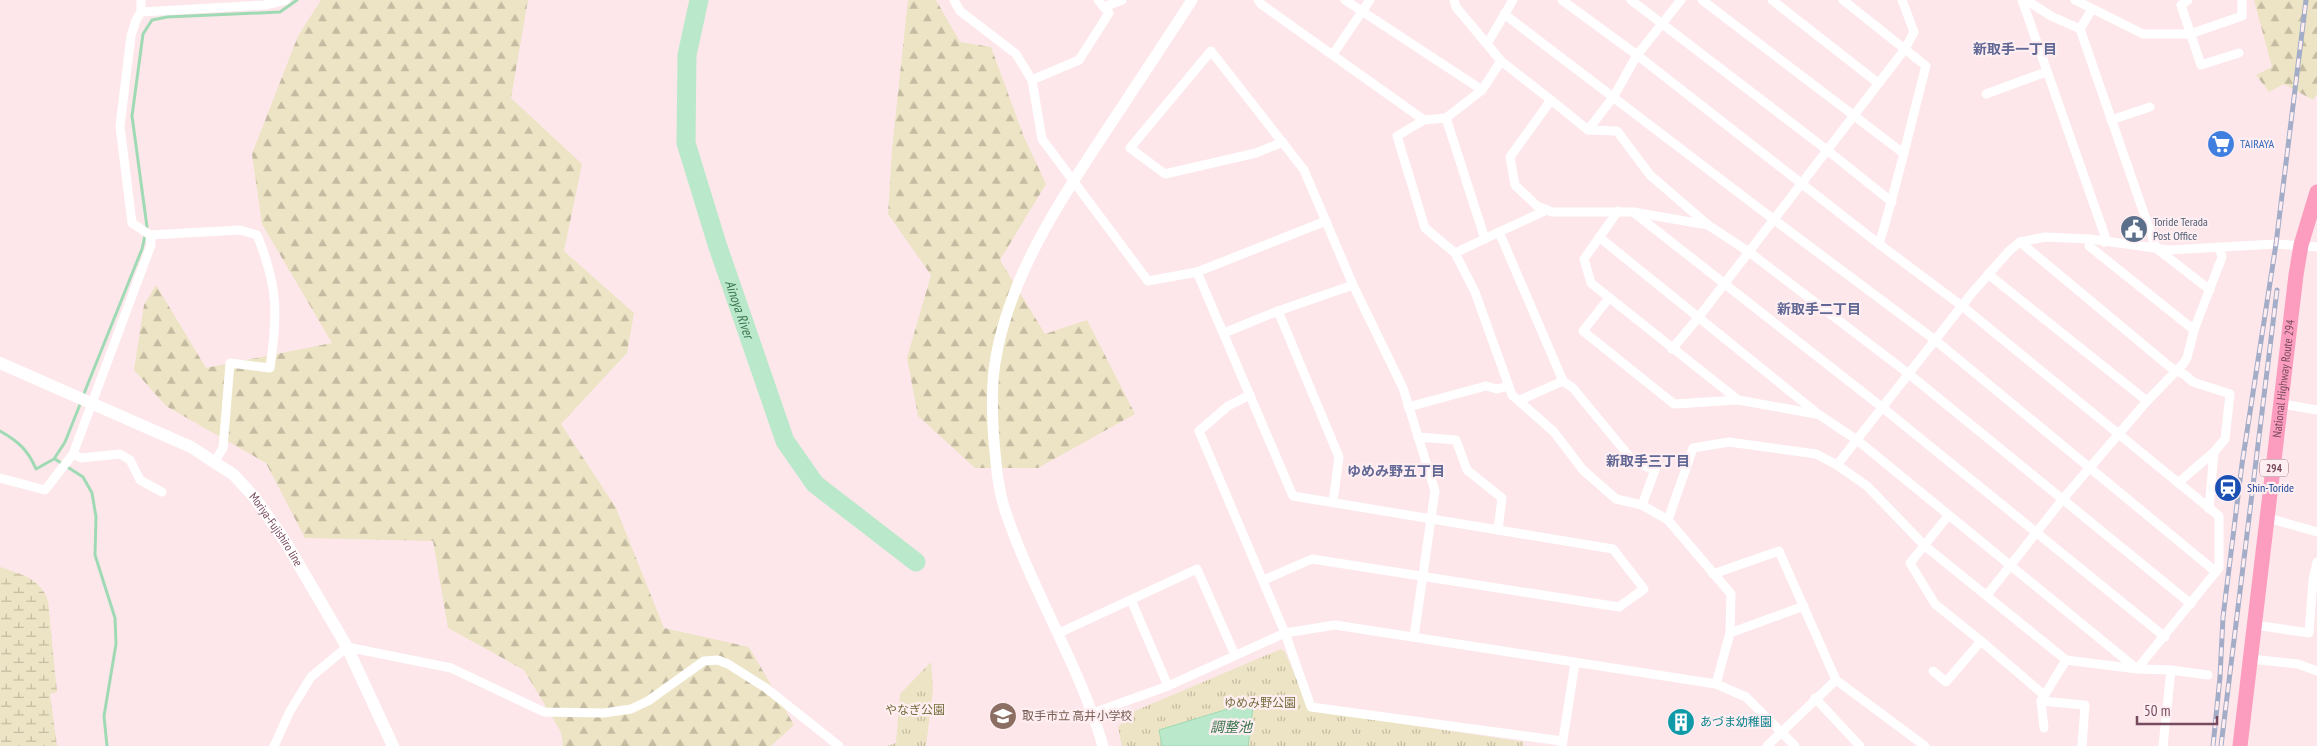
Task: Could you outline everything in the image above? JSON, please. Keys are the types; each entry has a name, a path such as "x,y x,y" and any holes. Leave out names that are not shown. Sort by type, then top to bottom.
{"highway":[{"name":"National Highway Route 294","path":"2240,746 2301,246 2317,192"}],"main road":[{"path":"0,363 85,401"},
{"name":"Moriya-Fujishiro line","path":"85,401 191,447 234,475 255,498 285,541 347,647 393,746"}],"street":[{"path":"141,0 141,12 136,20 131,36 120,126 132,223 150,234 240,230 257,235 267,259 274,290 276,326 270,368 230,363 223,448 215,461"},
{"path":"141,12 265,5 286,0"},
{"path":"954,0 960,11 1016,54 1032,80 1042,138 1148,281 1197,272 1326,221"},
{"path":"1101,4 1122,0"},
{"path":"1103,746 1093,713 1059,633 1022,555 1005,508 995,457 992,408 995,363 1007,315 1025,266 1074,181 1192,0"},
{"path":"1258,0 1260,4 1424,120"},
{"path":"1345,0 1482,90"},
{"path":"1333,54 1370,0"},
{"path":"1454,0 1456,8 1501,61 1588,130 1617,131 1650,175 1708,225 1749,252 1909,374 2191,604"},
{"path":"1487,44 1512,0"},
{"path":"1562,0 1637,55 1879,244 1962,306 2219,516 2219,568 2137,669"},
{"path":"1631,0 1828,150 1892,202"},
{"path":"1588,130 1614,96 1637,55 1681,0"},
{"path":"1702,0 1902,153"},
{"path":"1772,0 1878,83"},
{"path":"1843,0 1926,66 1902,153 1892,202 1879,244"},
{"path":"1672,348 1725,284 1905,49 1914,32 1902,0"},
{"path":"2024,0 2051,16 2080,29 2156,248 2210,290"},
{"path":"2024,0 2046,72 2105,236 2104,242"},
{"path":"2075,0 2143,34 2190,34 2242,16 2242,0"},
{"path":"2188,0 2181,5 2200,65 2239,53"},
{"path":"1032,80 1079,60 1109,13 1101,4"},
{"path":"2080,29 2092,9"},
{"path":"1504,14 1935,340 2216,572"},
{"path":"1283,142 1256,153 1165,174 1130,148 1211,51 1283,142 1304,170 1353,285 1402,388 1434,491 1414,638"},
{"path":"1501,61 1482,90 1446,118 1424,120 1397,136 1425,228 1455,253 1475,292 1512,395 1520,400 1554,432 1583,470 1616,499 1642,505 1668,520 1730,594 1730,633 1716,684"},
{"path":"1986,94 2046,72"},
{"path":"1550,100 1510,156 1515,185 1537,206 1552,212 1633,212 1708,225"},
{"path":"2111,120 2150,107"},
{"path":"1446,118 1485,239"},
{"path":"1455,253 1547,210"},
{"path":"1618,211 1584,259 1591,284 1738,400"},
{"path":"1633,212 1883,408 2164,637"},
{"path":"1499,232 1563,381 1572,388 1633,461 1655,470 1642,505"},
{"path":"0,478 45,490 71,457 85,401 151,245 150,234"},
{"path":"1837,465 1988,274 2020,242 2045,236 2090,239 2174,250 2276,244 2317,246"},
{"path":"1599,237 1818,414 1857,440 2137,669"},
{"path":"2090,239 2090,246 2194,330"},
{"path":"2020,242 2176,370 2185,374 2193,382 2230,394 2225,439 2214,452 2178,483"},
{"path":"1987,595 2062,500 2147,401 2187,358 2194,330 2222,257 2219,247"},
{"path":"1197,272 1293,496 1614,549 1644,589 1619,607 1312,559 1264,580"},
{"path":"1988,274 2147,401"},
{"path":"1224,333 1278,311 1353,285"},
{"path":"1609,298 1583,331 1674,404 1738,400 1818,414"},
{"path":"1278,311 1340,457 1333,502"},
{"path":"1520,400 1563,381"},
{"path":"1408,407 1486,386 1497,389 1509,386"},
{"path":"1250,395 1228,406 1199,431 1286,632 1311,707 1562,743 1575,663"},
{"path":"2282,404 2317,410"},
{"path":"1418,437 1456,440 1467,470 1502,498 1498,530"},
{"path":"1668,520 1694,448 1729,442 1816,454 1837,465 1867,486 1925,546 2066,660 2208,675"},
{"path":"2210,509 2214,452"},
{"path":"71,457 81,458 120,454 130,460 140,480 162,492"},
{"path":"1948,516 1910,563 1935,604 1981,641 2042,698 2085,705 2082,746"},
{"path":"2268,518 2317,532"},
{"path":"1712,574 1779,551 1836,680 1925,746"},
{"path":"2255,625 2309,633 2313,580 2317,562"},
{"path":"1059,633 1197,569 1235,655"},
{"path":"1131,600 1168,686"},
{"path":"1730,633 1804,606"},
{"path":"1093,713 1168,686 1286,632 1335,625 1716,684 1746,697 1794,746"},
{"path":"1933,671 1946,682 1981,641"},
{"path":"274,746 290,711 311,677 347,647 451,668 544,712 604,713 631,709 648,701 704,661 718,660 728,664 766,688 839,746"},
{"path":"2251,659 2298,664 2317,671"},
{"path":"2044,728 2042,698 2066,660"},
{"path":"2163,746 2171,670"},
{"path":"1767,746 1815,698 1836,680"},
{"path":"1815,698 1860,746"}],"green space":[{"path":"321,0 528,0 511,98 582,164 564,251 634,313 627,353 561,424 616,508 664,628 749,647 794,725 771,746 563,746 561,732 524,670 448,628 433,541 305,538 266,463 166,406 134,370 144,305 156,285 206,368 332,343 262,224 252,154 298,36"},
{"path":"908,0 936,0 960,42 991,47 1024,137 1046,184 1000,260 1045,334 1087,320 1135,414 1038,468 975,468 918,416 907,358 931,275 888,214 892,149"},
{"path":"2254,0 2317,0 2317,94 2313,100 2284,84 2269,92 2256,75 2272,67"},
{"path":"0,567 35,582 45,593 48,601 57,692 50,694 57,746 0,746"},
{"name":"ゆめみ野公園","path":"1281,649 1285,652 1310,710 1524,742 1523,746 1122,746 1118,727 1123,716"},
{"name":"やなぎ公園","path":"931,662 933,690 926,746 887,746 896,743 900,694"}],"water":[{"name":"調整池","path":"1254,701 1248,746 1162,746 1159,730"}],"waterway":[{"path":"83,396 142,249 147,227 132,116 143,34 152,20 167,17 280,12 297,0"},
{"name":"Ainoya River","path":"699,0 687,55 686,143 717,244 785,441 815,484 916,562"},
{"path":"0,431 22,447 30,456 36,469 54,459 65,442 81,402"},
{"path":"55,459 83,477 92,493 96,517 95,555 115,618 116,644 104,716 107,746"}],"railway":[{"path":"2213,746 2220,677 2223,617 2242,464 2276,244 2306,0"},
{"path":"2221,746 2277,290"}],"place":[{"name":"TAIRAYA","path":"2221,144"},
{"name":"Toride Terada Post Office","path":"2134,229"},
{"name":"Shin-Toride","path":"2228,488"},
{"name":"取手市立 高井小学校","path":"1003,716"},
{"name":"あづま幼稚園","path":"1681,722"}],"district":[{"name":"新取手一丁目","path":"2015,49"},
{"name":"新取手二丁目","path":"1819,309"},
{"name":"新取手三丁目","path":"1648,461"},
{"name":"ゆめみ野五丁目","path":"1396,471"}]}
